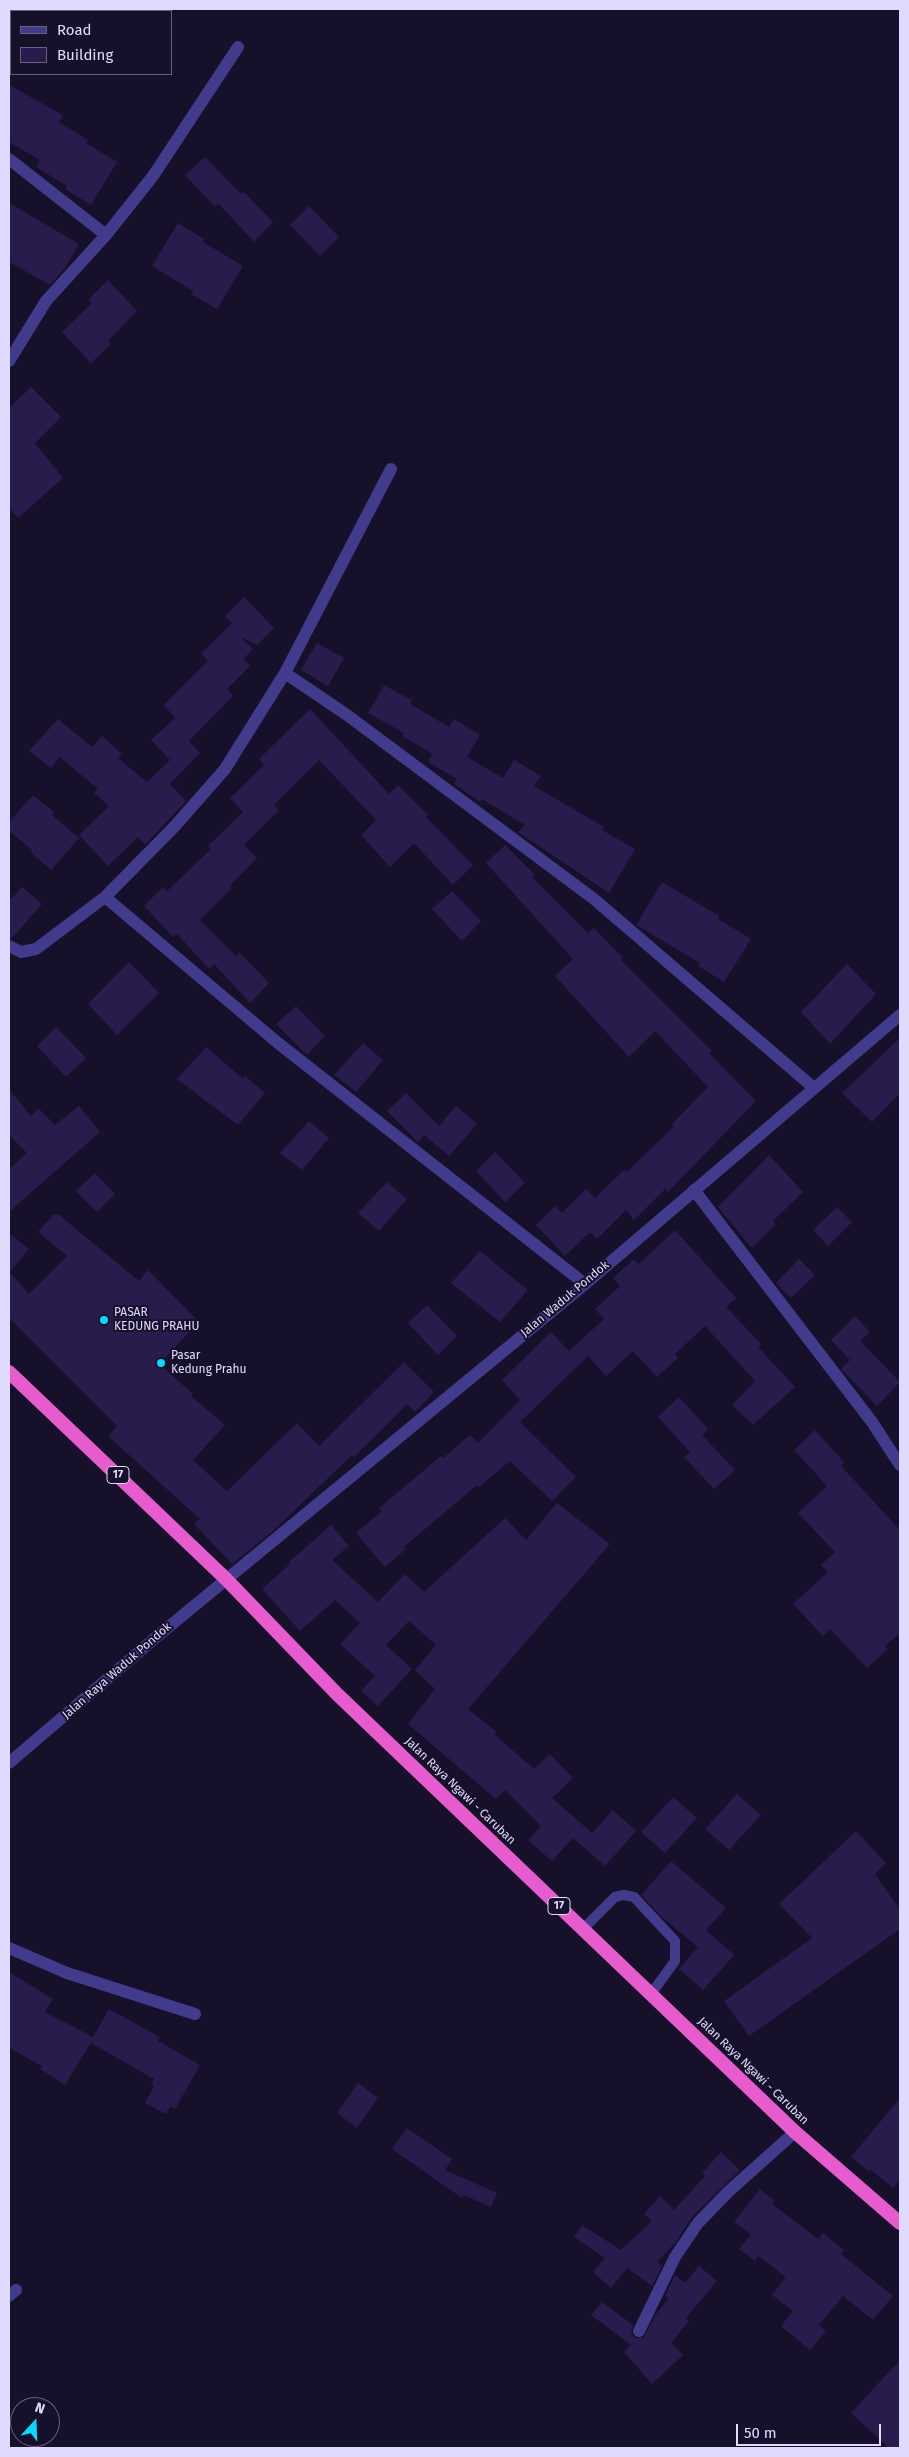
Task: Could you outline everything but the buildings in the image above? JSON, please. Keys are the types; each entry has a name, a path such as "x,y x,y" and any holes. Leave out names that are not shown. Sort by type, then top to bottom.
{"highway":[{"name":"Jalan Raya Ngawi - Caruban","path":"9,1372 226,1579 337,1694 795,2132 900,2223"}],"street":[{"path":"9,361 46,301 106,235 153,176 238,46"},
{"path":"9,158 106,235"},
{"path":"9,946 21,952 36,949 105,897 175,826 225,769 284,672 391,469"},
{"path":"284,672 355,721 594,899 814,1088"},
{"path":"105,897 278,1043 585,1284"},
{"name":"Jalan Waduk Pondok","path":"226,1579 585,1284 900,1015"},
{"path":"694,1190 872,1422 900,1465"},
{"name":"Jalan Raya Waduk Pondok","path":"9,1762 226,1579"},
{"path":"9,1948 67,1972 195,2014"},
{"path":"640,2331 675,2257 698,2223 728,2192 795,2132"}],"lane":[{"path":"583,1929 615,1897 624,1895 634,1898 675,1941 675,1962 651,1994"}],"place":[{"name":"PASAR KEDUNG PRAHU","path":"104,1320"},
{"name":"Pasar Kedung Prahu","path":"161,1363"}]}
